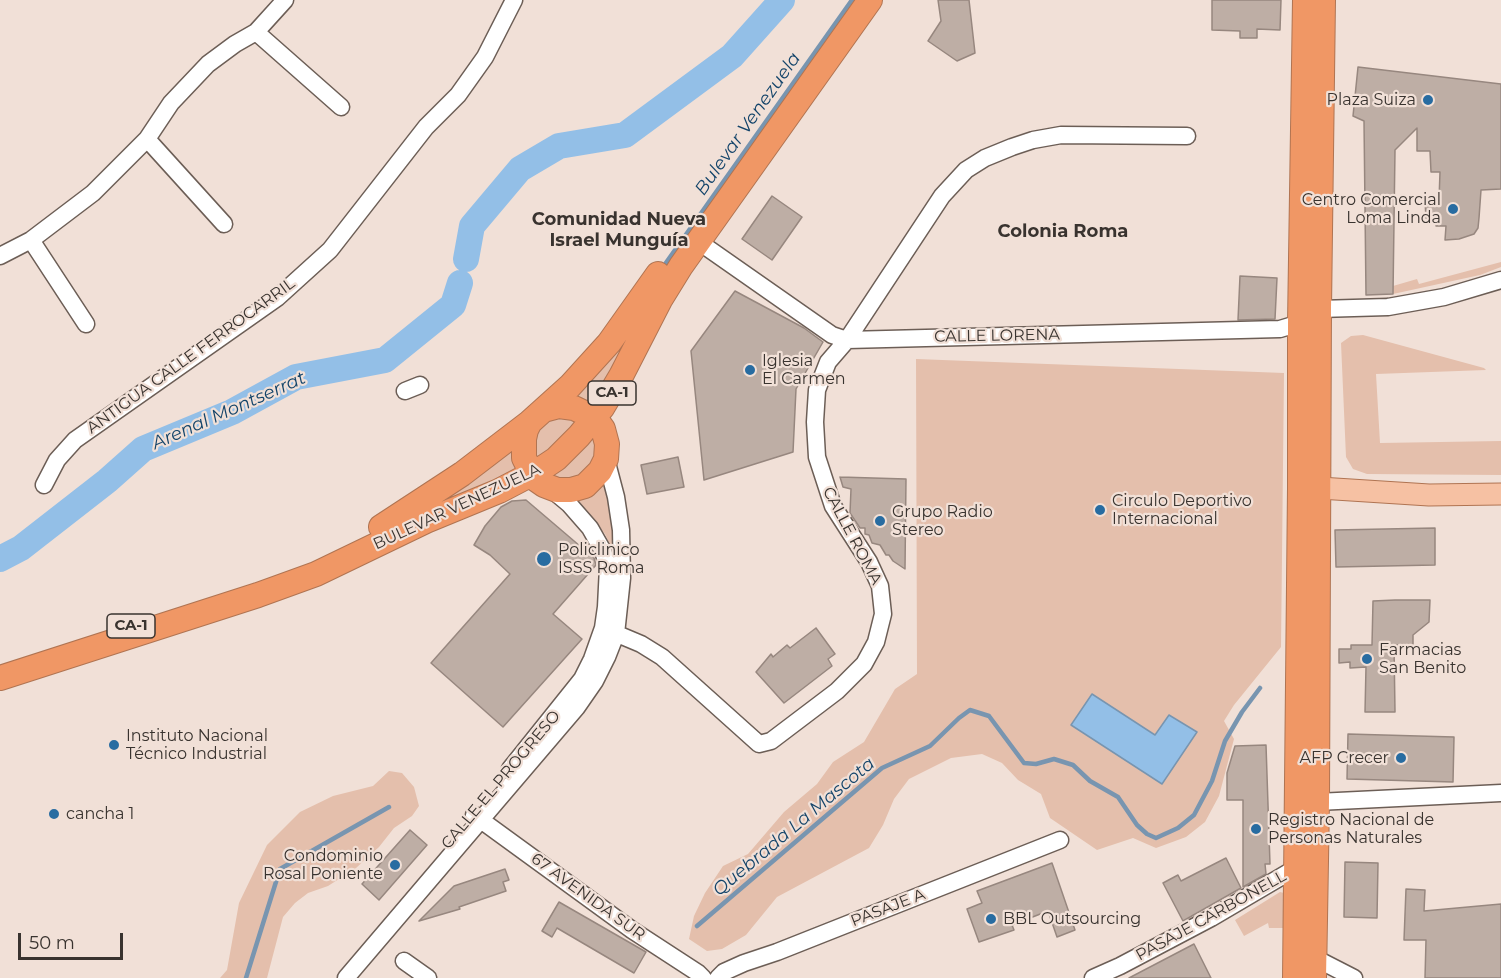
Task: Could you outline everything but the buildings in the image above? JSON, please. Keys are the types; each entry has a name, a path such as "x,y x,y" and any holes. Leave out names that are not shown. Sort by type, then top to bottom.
{"highway":[{"name":"BULEVAR VENEZUELA","path":"0,667 98,638 169,612 260,585 302,568 409,510 462,474 537,416 591,363 628,319 854,0"},
{"name":"BULEVAR VENEZUELA","path":"0,678 258,595 316,574 426,521 499,491 541,481 595,418 621,376 660,300 870,0"},
{"path":"1305,0 1300,323 1310,487 1317,802 1314,968"},
{"path":"1295,978 1296,868 1319,309 1323,0"},
{"name":"CA-1","path":"537,416 566,406 581,410 595,418 606,436 606,459 600,471 585,486 564,491 541,481"},
{"path":"537,416 524,439 523,448 527,467 541,481"}],"main road":[{"path":"1310,487 1383,494 1501,494"}],"street":[{"path":"0,256 31,240 93,193 147,139 171,103 208,64 256,32 285,0"},
{"name":"ANTIGUA CALLE FERROCARRIL","path":"44,485 57,460 75,440 278,298 330,250 426,127 458,95 485,57 514,0"},
{"path":"256,32 341,107"},
{"name":"CALLE ROMA","path":"610,631 641,644 662,657 759,744 771,741 837,691 864,664 876,642 883,614 880,586 869,562 833,506 817,457 815,422 817,390 828,362 847,340 942,195 966,170 985,158 1033,140 1061,135 1187,136"},
{"path":"147,139 224,224"},
{"path":"31,240 87,324"},
{"name":"CALLE LORENA","path":"699,242 832,335 847,340 1280,329 1300,323 1319,309"},
{"path":"1319,309 1388,307 1444,297 1501,280"},
{"name":"CALLE EL PROGRESO","path":"346,978 477,817 582,679 620,614 621,530 616,497 606,459"},
{"name":"CALLE EL PROGRESO","path":"541,481 569,504 590,528 605,556 608,567 610,631"},
{"path":"1317,802 1501,793"},
{"name":"CALLE EL PROGRESO","path":"337,978 477,817"},
{"name":"67 AVENIDA SUR","path":"477,817 632,930 703,978"},
{"name":"PASAJE A","path":"718,978 724,972 744,963 1060,840"},
{"name":"PASAJE CARBONELL","path":"1094,978 1211,918 1296,868"},
{"path":"404,961 428,978"},
{"path":"1314,968 1354,978"}],"shaded area":[{"path":"1501,262 1501,267 1480,275 1393,294 1393,286 1417,279 1419,284"},
{"path":"645,308 591,407 577,402 576,389"},
{"path":"1363,335 1486,370 1376,374 1380,443 1501,441 1501,475 1367,474 1353,469 1346,457 1341,343 1351,336"},
{"name":"Circulo Deportivo Internacional","path":"916,359 1284,373 1281,647 1234,705 1224,721 1234,739 1219,796 1205,822 1186,837 1156,848 1133,838 1097,850 1050,818 1041,794 1018,780 1002,763 982,754 951,758 909,779 894,799 883,825 869,848 777,897 746,935 722,949 707,951 689,939 694,916 705,893 723,866 748,854 784,812 817,784 833,762 864,742 895,689 917,674"},
{"path":"554,414 579,421 566,437 533,462 529,440"},
{"path":"591,432 598,450 585,474 574,478 551,478 550,467"},
{"path":"517,437 520,470 395,521"},
{"path":"603,477 618,549 613,551 605,534 569,494"},
{"path":"389,771 402,773 414,787 419,806 412,816 394,828 379,847 356,868 328,886 308,893 295,903 283,917 267,978 220,978 227,970 239,903 267,845 300,812 333,796 373,786"},
{"path":"1280,892 1288,894 1291,928 1269,928 1268,923 1244,936 1235,920"}],"water":[{"path":"1092,694 1155,735 1169,715 1197,732 1162,784 1071,725"}],"waterway":[{"name":"Arenal Montserrat","path":"466,259 472,226 520,169 559,146 625,135 732,56 782,0"},
{"name":"Bulevar Venezuela","path":"663,267 852,0"},
{"name":"Arenal Montserrat","path":"0,559 21,548 107,481 143,449 232,412 296,377 385,360 453,305 460,283"},
{"name":"Quebrada La Mascota","path":"697,926 882,768 930,746 970,710 989,716 1024,763 1036,764 1054,759 1073,765 1090,781 1118,797 1137,825 1156,838 1178,828 1194,815 1212,781 1225,741 1260,688"},
{"name":"Quebrada La Mascota","path":"246,978 280,869 389,807"}],"place":[{"name":"Plaza Suiza","path":"1428,100"},
{"name":"Centro Comercial Loma Linda","path":"1453,209"},
{"name":"Iglesia El Carmen","path":"750,370"},
{"name":"Circulo Deportivo Internacional","path":"1100,510"},
{"name":"Grupo Radio Stereo","path":"880,521"},
{"name":"Policlinico ISSS Roma","path":"544,559"},
{"name":"Farmacias San Benito","path":"1367,659"},
{"name":"Instituto Nacional Técnico Industrial","path":"114,745"},
{"name":"AFP Crecer","path":"1401,758"},
{"name":"cancha 1","path":"54,814"},
{"name":"Registro Nacional de Personas Naturales","path":"1256,829"},
{"name":"Condominio Rosal Poniente","path":"395,865"},
{"name":"BBL Outsourcing","path":"991,919"}],"district":[{"name":"Comunidad Nueva Israel Munguía","path":"619,230"},
{"name":"Colonia Roma","path":"1063,232"}]}
